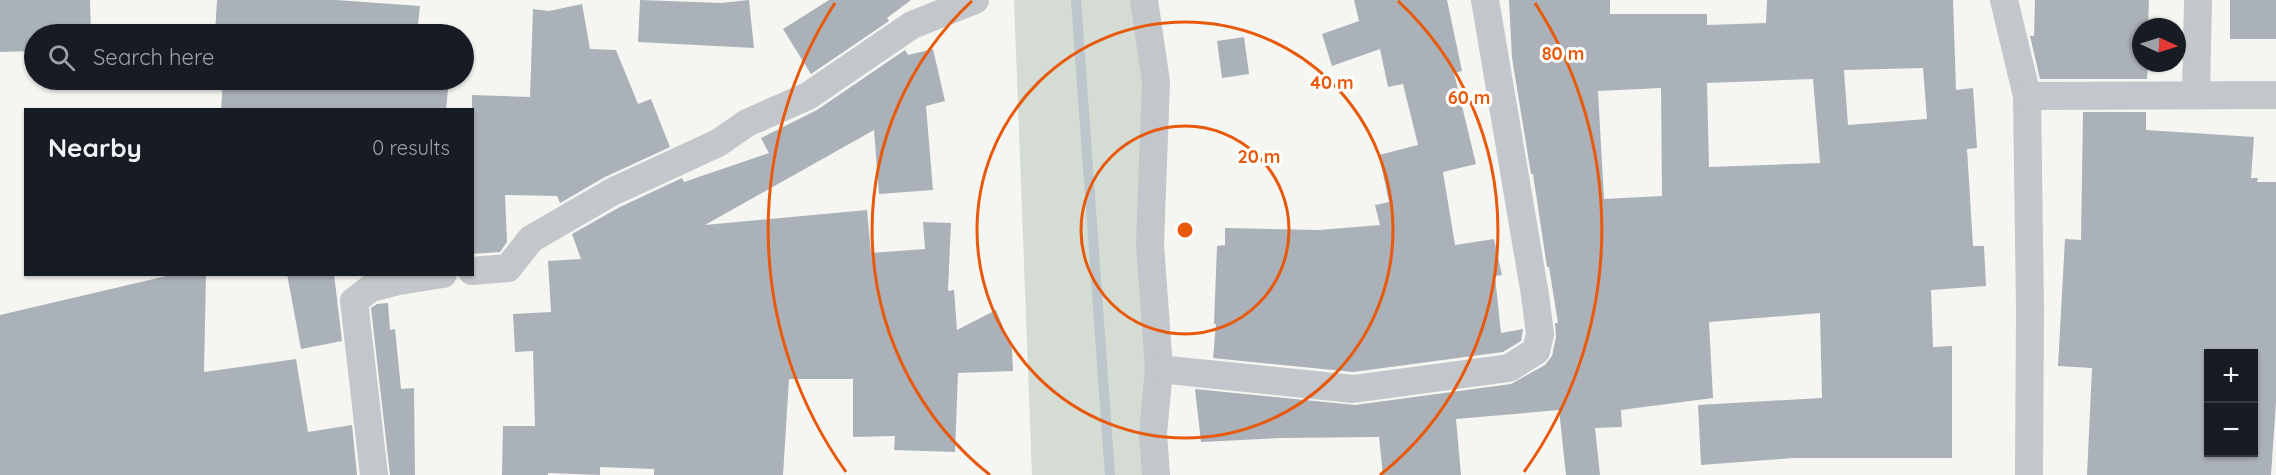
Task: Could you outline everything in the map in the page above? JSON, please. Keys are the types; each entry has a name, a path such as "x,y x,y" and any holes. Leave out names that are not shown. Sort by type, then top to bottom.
{"street":[{"path":"474,272 508,268 531,239 602,198 718,143 747,123 808,96 912,25 975,0"},
{"path":"1144,0 1156,82 1150,244 1159,369 1153,434 1156,475"},
{"path":"1159,369 1353,389 1509,369 1536,351 1540,334 1535,295 1485,0"},
{"path":"2004,0 2027,96 2030,308 2029,475"},
{"path":"2196,95 2198,0"},
{"path":"2027,96 2276,95"},
{"path":"374,475 354,301 371,288 430,276"}],"shaded area":[{"path":"1014,0 1152,0 1153,475 1032,475"}],"building":[{"path":"0,0 90,0 91,24 24,24 24,51 0,52"},
{"path":"217,0 336,0 420,6 418,24 216,24"},
{"path":"640,0 721,3 749,0 754,48 638,42"},
{"path":"829,0 911,0 887,18 889,21 811,74 783,29"},
{"path":"1354,0 1447,0 1462,71 1454,73 1476,164 1443,172 1455,245 1494,239 1502,275 1495,276 1501,333 1523,329 1521,341 1503,352 1353,372 1213,358 1217,246 1225,245 1225,228 1319,230 1380,225 1375,205 1389,202 1379,155 1418,145 1403,84 1388,87 1380,49 1332,66 1322,34 1359,21"},
{"path":"1509,0 1610,0 1610,14 1707,14 1707,25 1766,23 1767,0 1953,0 1956,90 1973,88 1977,148 1967,149 1973,246 1984,246 1986,286 1931,290 1933,347 1952,346 1952,458 1793,458 1701,465 1698,405 1822,398 1820,313 1709,322 1713,398 1621,410 1622,427 1595,428 1600,475 1566,475 1559,410 1456,419 1461,475 1383,475 1379,437 1201,442 1195,389 1355,405 1511,384 1545,365 1552,356 1556,337 1555,323 1558,323 1512,58","holes":["1923,68 1927,119 1848,125 1844,70","1813,79 1820,163 1709,167 1707,83","1661,88 1662,196 1604,199 1598,91"]},
{"path":"2035,0 2149,0 2148,18 2132,18 2132,72 2147,72 2147,79 2040,79 2030,36 2034,36"},
{"path":"2230,0 2276,0 2276,39 2230,39"},
{"path":"582,4 590,49 616,50 638,104 651,99 670,147 605,177 560,203 557,196 505,195 507,242 500,252 474,254 474,108 472,108 472,95 530,97 533,9 549,11"},
{"path":"1244,37 1249,74 1222,78 1217,41"},
{"path":"933,49 945,101 926,106 933,190 879,194 874,130 705,225 867,210 871,253 925,249 923,222 951,223 948,291 954,290 957,330 996,310 1012,349 1013,371 958,373 955,452 894,450 895,436 853,437 853,379 789,379 783,475 654,475 654,469 600,467 600,475 548,473 548,475 502,475 503,426 535,426 533,351 515,352 513,314 551,312 548,261 581,259 572,234 620,207 682,178 684,182 769,153 761,138 817,110 905,50 908,55"},
{"path":"222,90 448,90 446,108 221,108"},
{"path":"2083,112 2146,112 2146,130 2254,137 2251,178 2258,178 2257,182 2276,182 2276,402 2271,475 2087,475 2092,368 2058,366 2065,239 2081,240"},
{"path":"166,276 206,276 204,372 296,359 308,432 352,425 357,475 0,475 0,315"},
{"path":"287,276 334,276 342,341 301,349"},
{"path":"388,303 390,330 395,329 401,389 414,388 415,475 390,475 371,308 377,304"}],"waterway":[{"path":"1076,0 1110,475"}]}
